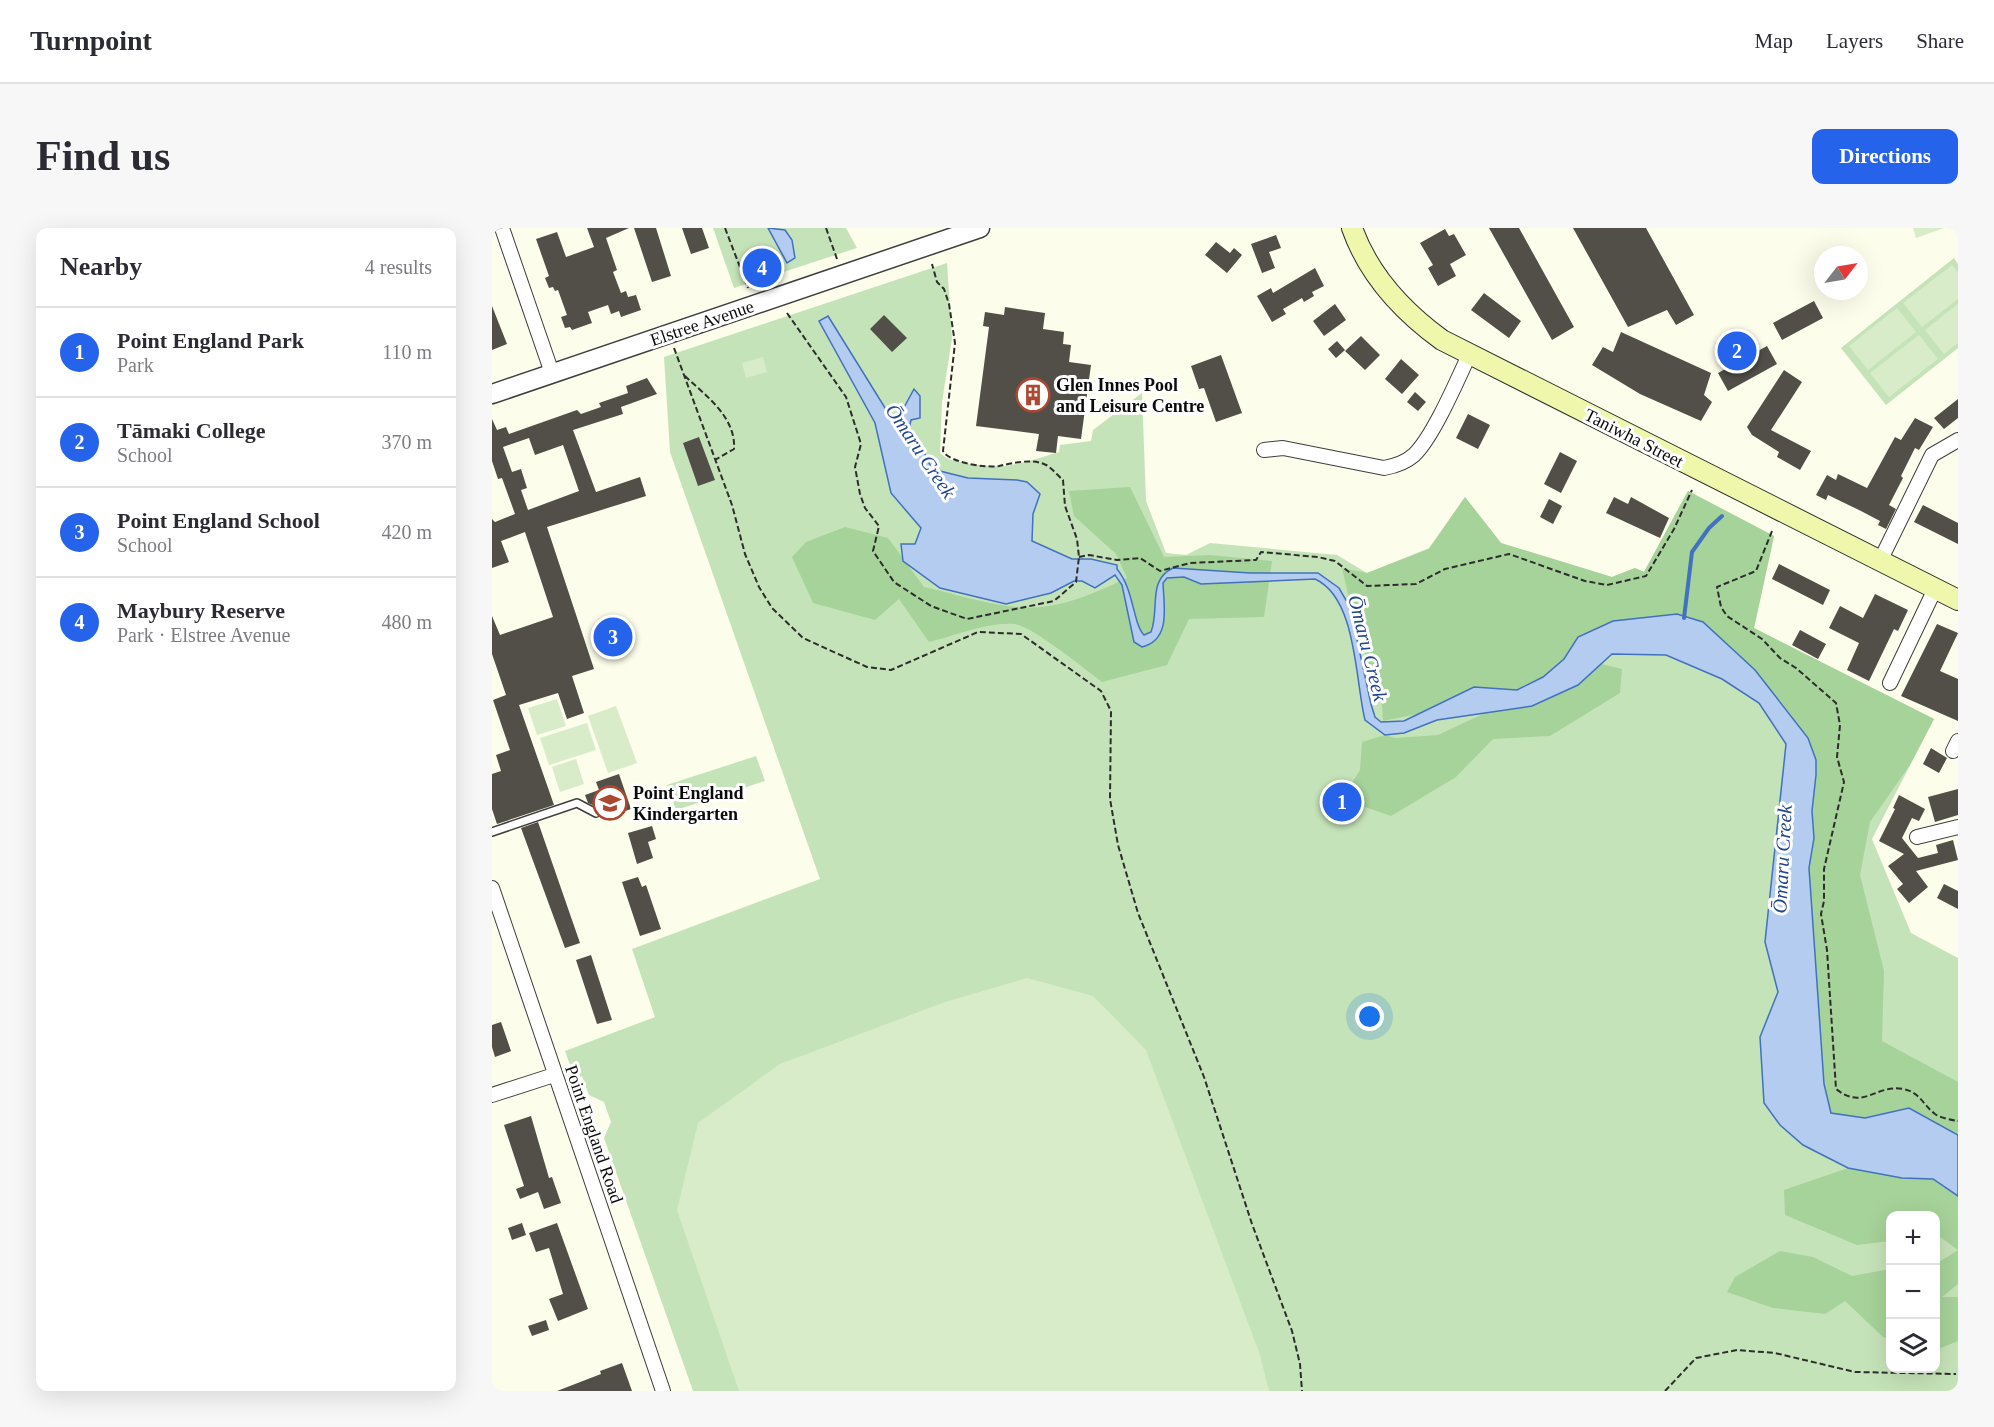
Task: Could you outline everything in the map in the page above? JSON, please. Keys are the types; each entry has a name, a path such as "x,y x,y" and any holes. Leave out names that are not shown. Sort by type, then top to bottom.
{"main road":[{"name":"Taniwha Street","path":"1352,228 1374,272 1399,304 1442,340 1958,600"}],"street":[{"path":"502,228 552,373"},
{"name":"Elstree Avenue","path":"492,394 980,228"},
{"path":"1264,450 1283,448 1384,468 1398,464 1413,455 1425,441 1468,355"},
{"path":"1880,561 1932,455 1958,440"},
{"path":"1890,683 1935,589"},
{"path":"1917,837 1958,827"},
{"name":"Point England Road","path":"492,888 663,1391"},
{"path":"492,1095 554,1075"}],"lane":[{"path":"492,832 577,803 596,813"}],"path":[{"path":"725,228 748,288"},
{"path":"826,228 842,274"},
{"path":"787,313 846,397 861,444 855,467 860,494 866,508 879,526 873,551 894,582 931,606 967,619 1054,601 1076,582 1080,557 1077,539 1065,506 1063,480 1046,465 1015,461 994,466 952,459 944,453 942,444 955,343 949,304 944,290 937,282 932,264"},
{"path":"669,334 715,460 745,554 759,587 772,608 803,638 867,668 891,670 978,632 1021,634 1101,691 1111,711 1110,799 1118,845 1138,913 1204,1077 1252,1224 1292,1331 1300,1364 1302,1391"},
{"path":"684,374 718,409 732,429 734,449 715,460"},
{"path":"1080,557 1089,555 1117,560 1140,558 1160,571 1190,563 1256,560 1261,552 1295,554 1335,561 1367,586 1416,584 1445,569 1509,554 1585,581 1607,585 1646,576 1674,529 1692,490"},
{"path":"1772,531 1756,571 1717,587 1721,607 1727,616 1746,626 1780,658 1796,668 1836,703 1840,725 1838,757 1844,782 1824,868 1824,901 1821,914 1827,950 1836,1089 1847,1098 1860,1099 1886,1089 1903,1089 1921,1096 1936,1114 1958,1121"},
{"path":"1665,1391 1696,1358 1737,1350 1775,1353 1855,1372 1956,1374"}],"green space":[{"path":"713,228 846,228 857,248 734,288"},
{"path":"1913,228 1944,228 1916,238"},
{"path":"1954,258 1958,264 1958,348 1886,405 1841,348"},
{"path":"947,263 952,338 942,402 940,453 955,461 1002,466 1059,452 1060,445 1091,441 1093,430 1142,393 1146,501 1166,553 1186,555 1210,543 1337,555 1367,573 1429,548 1465,497 1501,543 1612,577 1635,568 1644,572 1688,491 1774,536 1754,628 1934,719 1872,839 1911,933 1958,958 1958,1391 693,1391 604,1138 611,1122 604,1102 589,1095 582,1076 575,1079 565,1051 655,1017 632,949 820,879 670,452 664,357"},
{"path":"1952,265 1958,272 1958,299 1922,327 1903,303"},
{"path":"1958,304 1958,343 1944,354 1925,330"},
{"path":"1897,308 1916,332 1868,370 1849,346"},
{"path":"1919,335 1938,359 1889,397 1870,373"},
{"path":"763,357 767,372 746,378 742,363"},
{"path":"1130,487 1164,557 1210,555 1272,561 1264,617 1189,619 1167,665 1102,682 1022,626 1004,624 982,627 929,642 899,599 875,620 813,603 792,557 806,542 845,527 888,538 924,587 1018,607 1033,608 1068,602 1127,578 1116,554 1074,516 1069,491"},
{"path":"1688,491 1774,536 1754,628 1934,719 1910,765 1870,822 1860,875 1884,971 1882,1041 1958,1082 1958,1135 1909,1108 1865,1118 1831,1113 1824,1084 1809,868 1814,838 1812,811 1816,760 1808,738 1780,700 1677,614 1578,637 1564,659 1543,677 1517,690 1474,687 1428,712 1383,721 1382,706 1354,619 1342,568 1367,573 1429,549 1465,497 1501,543 1612,577 1635,568 1644,572"},
{"path":"1601,664 1622,669 1620,693 1550,736 1493,739 1456,777 1391,816 1342,799 1360,770 1362,742 1385,735 1395,738 1438,735 1487,712 1532,706 1578,685"},
{"path":"557,699 566,726 537,735 528,708"},
{"path":"616,706 637,763 608,773 588,716"},
{"path":"587,723 596,750 549,765 540,738"},
{"path":"756,756 765,781 676,810 667,785"},
{"path":"576,759 584,784 560,792 552,767"},
{"path":"1027,978 1093,996 1146,1050 1260,1355 1269,1391 739,1391 677,1210 698,1123 780,1064 945,1002"},
{"path":"1848,1168 1902,1178 1933,1179 1958,1196 1958,1250 1940,1237 1940,1211 1886,1211 1886,1241 1857,1245 1785,1215 1784,1190"},
{"path":"1958,1250 1958,1284 1942,1297 1958,1297 1958,1341 1940,1348 1940,1265 1940,1261"},
{"path":"1780,1251 1813,1257 1852,1276 1886,1270 1886,1338 1845,1301 1825,1314 1773,1308 1727,1292 1735,1277"}],"water":[{"path":"768,228 785,230 792,240 795,258 787,263"},
{"name":"Ōmaru Creek","path":"828,316 895,424 914,389 920,396 920,418 911,420 908,433 922,448 932,469 968,478 1027,482 1040,494 1033,514 1032,541 1072,559 1091,559 1117,565 1127,586 1140,630 1144,635 1151,632 1160,580 1173,568 1250,573 1318,573 1339,588 1350,607 1371,704 1375,717 1381,722 1404,721 1474,687 1517,690 1543,677 1564,659 1578,637 1613,621 1677,614 1703,622 1755,670 1808,738 1816,760 1812,811 1814,838 1809,868 1824,1084 1831,1113 1865,1118 1909,1108 1958,1135 1958,1196 1933,1179 1902,1178 1848,1168 1803,1145 1780,1125 1764,1103 1760,1037 1778,992 1765,942 1786,744 1759,703 1722,679 1666,655 1612,654 1578,685 1532,706 1437,720 1404,733 1385,735 1365,720 1347,621 1339,603 1329,589 1315,579 1201,584 1184,577 1167,578 1163,583 1164,621 1162,630 1151,643 1142,647 1134,642 1122,585 1115,575 1095,588 1082,581 1074,581 1051,593 1006,604 940,588 903,561 901,544 915,544 921,528 891,493 875,423 819,321"}],"building":[{"path":"587,228 629,228 606,238 617,270 613,272 621,293 626,291 628,297 636,295 641,310 621,317 619,311 611,314 608,305 588,312 592,323 572,330 570,327 565,328 561,317 567,315 558,290 555,291 553,287 549,288 545,278 549,276 536,239 557,232 566,257 594,247"},
{"path":"634,228 656,228 671,276 652,282"},
{"path":"682,228 702,228 709,248 691,254"},
{"path":"1489,228 1519,228 1574,327 1552,340"},
{"path":"1573,228 1646,228 1694,315 1676,325 1667,310 1628,327"},
{"path":"1445,229 1449,236 1454,234 1466,255 1450,264 1456,276 1438,286 1428,268 1433,265 1420,243"},
{"path":"1276,235 1281,248 1269,252 1275,268 1262,273 1251,244"},
{"path":"1216,242 1230,253 1234,248 1242,255 1227,273 1205,255"},
{"path":"1315,268 1324,286 1312,292 1314,296 1304,302 1302,298 1283,309 1286,314 1272,322 1257,296 1271,288 1273,293"},
{"path":"1484,293 1521,321 1509,338 1471,310"},
{"path":"1814,301 1823,318 1782,340 1773,323"},
{"path":"1335,304 1346,320 1324,336 1313,321"},
{"path":"492,306 507,344 492,350"},
{"name":"Glen Innes Pool and Leisure Centre","path":"1005,307 1045,313 1043,329 1064,332 1063,344 1071,345 1069,362 1091,365 1081,439 1058,436 1056,453 1036,451 1039,434 976,426 989,327 983,326 985,312 1004,315"},
{"path":"884,315 907,338 892,352 870,329"},
{"path":"1621,332 1711,373 1704,395 1712,402 1701,421 1640,394 1592,365 1603,347 1613,352"},
{"path":"1361,336 1380,355 1365,370 1345,351"},
{"path":"1337,341 1345,350 1336,358 1328,349"},
{"path":"1767,346 1777,364 1728,391 1718,373"},
{"path":"1221,355 1242,413 1216,422 1204,388 1199,389 1191,366"},
{"path":"1401,359 1419,375 1402,394 1385,379"},
{"path":"1784,370 1802,382 1771,430 1811,451 1800,470 1777,457 1779,452 1752,435 1747,427"},
{"path":"647,378 657,394 621,407 623,414 573,430 596,492 640,477 646,496 547,527 594,669 572,676 584,713 567,719 558,693 519,705 554,805 497,824 492,809 492,774 501,771 496,755 510,750 493,700 506,695 492,654 492,616 500,635 553,617 525,532 501,541 509,562 492,568 492,519 495,522 515,514 502,478 498,479 492,461 492,419 497,430 506,427 509,434 577,410 581,414 601,407 599,403 628,393 626,386","holes":["529,438 535,455 563,445 579,491 528,510 521,490 527,488 521,469 512,472 503,447"]},
{"path":"1415,392 1426,402 1418,411 1407,402"},
{"path":"1958,399 1958,418 1944,429 1934,418"},
{"path":"1468,414 1490,425 1478,449 1456,438"},
{"path":"1915,418 1933,427 1919,450 1915,448 1901,476 1903,478 1889,505 1896,509 1886,529 1878,525 1880,521 1861,511 1828,495 1826,500 1816,495 1827,475 1836,480 1838,474 1867,488 1895,437 1901,440"},
{"path":"699,437 715,480 698,486 683,443"},
{"path":"1560,452 1577,461 1561,493 1544,484"},
{"path":"1614,497 1628,504 1631,497 1669,518 1660,538 1606,513"},
{"path":"1549,499 1562,506 1553,524 1540,517"},
{"path":"1923,505 1958,523 1958,544 1914,522"},
{"path":"1779,564 1830,590 1823,605 1772,579"},
{"path":"1875,594 1908,610 1898,631 1894,629 1869,681 1847,670 1859,643 1829,628 1840,606 1863,618"},
{"path":"1937,624 1958,633 1940,671 1958,679 1958,721 1901,696"},
{"path":"1800,630 1826,644 1818,659 1792,645"},
{"path":"1931,748 1947,758 1939,773 1923,764"},
{"path":"619,774 631,809 608,817 604,803 595,806 588,803 585,795 599,790 596,782"},
{"path":"1958,789 1958,815 1935,822 1928,797"},
{"path":"1899,795 1925,809 1919,821 1912,818 1902,838 1918,858 1938,853 1936,845 1953,840 1958,860 1916,871 1928,887 1909,903 1897,889 1903,884 1888,866 1904,854 1879,841 1895,809 1893,808"},
{"path":"538,822 580,943 565,948 521,828"},
{"path":"652,826 656,839 648,842 653,858 637,864 628,833"},
{"path":"638,877 642,887 646,885 661,929 640,936 622,882"},
{"path":"1944,884 1958,891 1958,909 1937,898"},
{"path":"591,955 612,1020 597,1024 576,960"},
{"path":"501,1022 511,1051 495,1057 492,1047 492,1025"},
{"path":"531,1116 549,1178 552,1177 561,1203 544,1209 538,1192 520,1199 516,1189 524,1186 504,1125"},
{"path":"522,1223 526,1235 512,1240 508,1228"},
{"path":"557,1223 588,1309 558,1321 549,1299 563,1294 549,1248 536,1252 529,1233"},
{"path":"546,1320 549,1330 532,1336 528,1326"},
{"path":"622,1363 632,1391 557,1391 601,1374 600,1371"}],"waterway":[{"path":"1684,618 1692,552 1709,528 1722,516"}],"place":[{"name":"Maybury Reserve","path":"762,268"},
{"name":"Tāmaki College","path":"1737,351"},
{"name":"Glen Innes Pool and Leisure Centre","path":"1033,395"},
{"name":"Point England School","path":"613,637"},
{"name":"Point England Park","path":"1342,802"},
{"name":"Point England Kindergarten","path":"610,803"}]}
